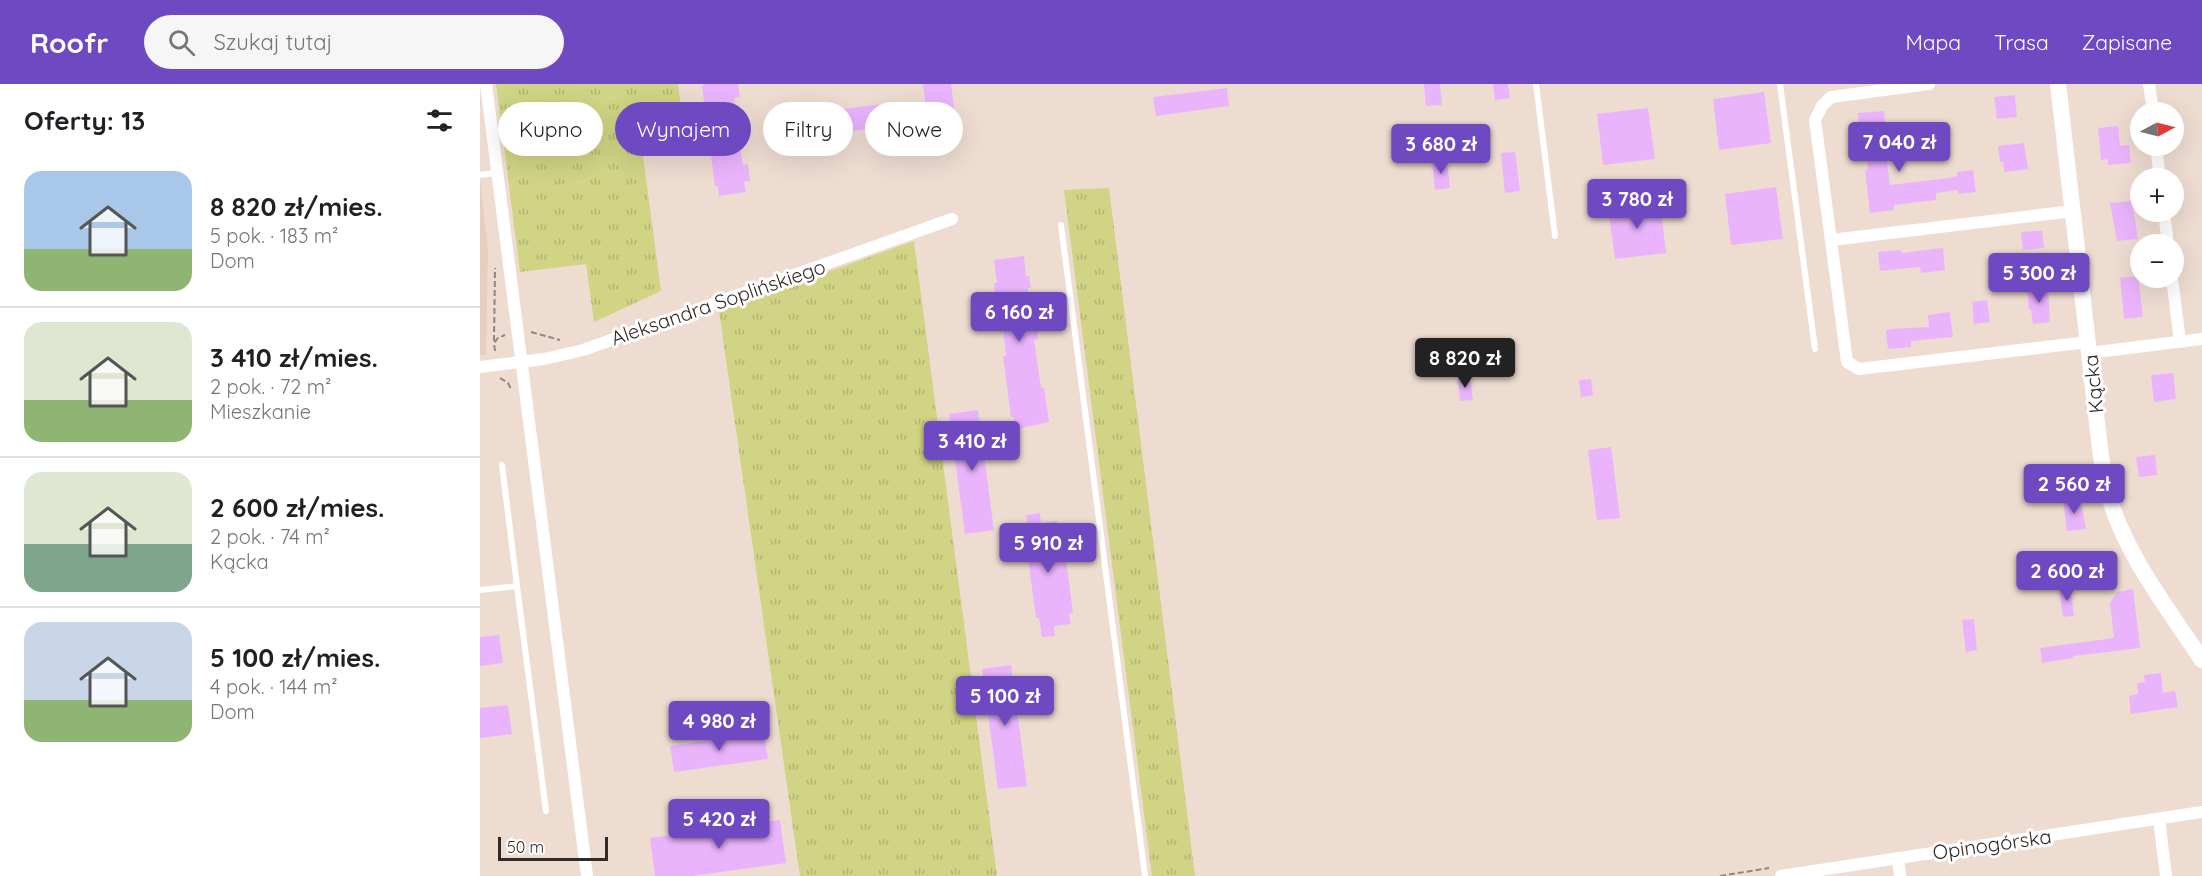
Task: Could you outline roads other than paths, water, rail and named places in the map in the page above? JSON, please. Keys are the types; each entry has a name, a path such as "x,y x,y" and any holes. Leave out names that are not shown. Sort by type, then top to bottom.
{"street":[{"path":"486,84 587,876"},
{"path":"1929,84 1831,97 1822,106 1815,120 1847,362 1859,369 2089,347 2202,339"},
{"name":"Kącka","path":"2058,84 2100,449 2111,501 2142,572 2202,660"},
{"path":"2149,84 2152,102"},
{"path":"1831,240 2073,211"},
{"name":"Aleksandra Soplińskiego","path":"480,367 498,371 522,362 583,350 952,219"},
{"path":"2173,288 2180,342"},
{"name":"Opinogórska","path":"1781,876 2202,812"},
{"path":"2159,819 2166,876"},
{"path":"1898,858 1900,876"}],"lane":[{"path":"1536,84 1555,236"},
{"path":"1780,84 1815,349"},
{"path":"480,175 498,173"},
{"path":"1061,225 1145,876"},
{"path":"502,465 546,811"},
{"path":"480,590 518,586"}]}
